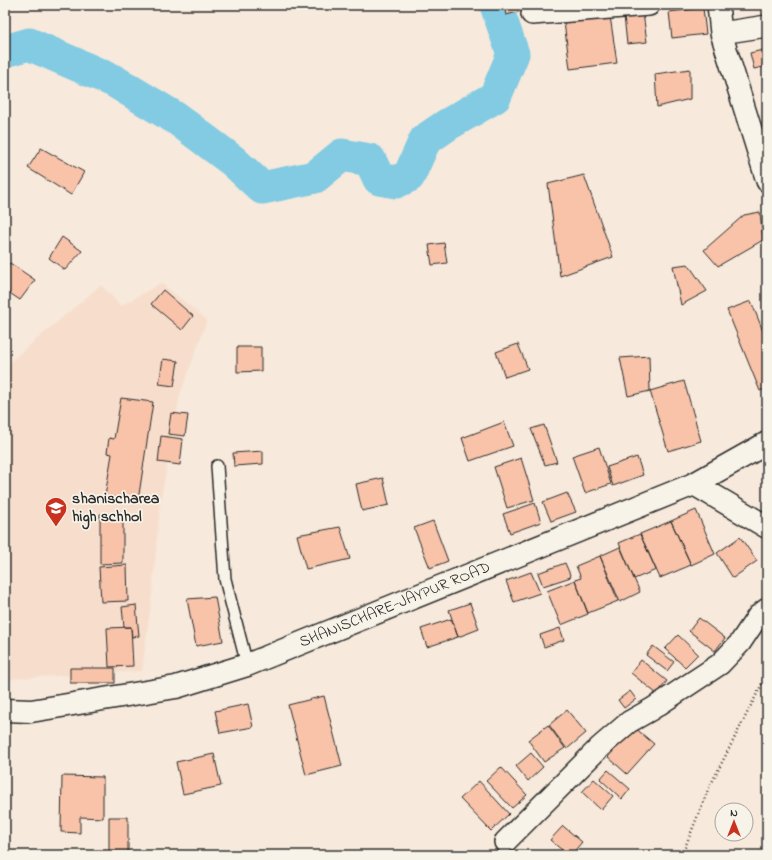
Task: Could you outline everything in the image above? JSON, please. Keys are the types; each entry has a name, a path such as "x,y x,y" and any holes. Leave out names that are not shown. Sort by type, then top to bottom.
{"street":[{"path":"532,14 649,5"},
{"path":"718,5 721,33 767,181"},
{"path":"721,33 767,26"},
{"name":"SHANISCHARE-JAYPUR ROAD","path":"5,710 31,711 169,689 247,665 694,484 767,443"},
{"path":"694,484 767,527"},
{"path":"505,842 600,747 629,722 652,709 720,664 740,642 758,616 767,609"}],"lane":[{"path":"217,466 225,579 247,665"}],"path":[{"path":"682,855 708,790 767,674"}],"shaded area":[{"path":"161,283 207,320 180,395 160,504 152,595 142,671 5,679 5,366 101,285 121,306"}],"building":[{"path":"504,5 521,5 522,11 506,15"},
{"path":"703,8 706,34 672,38 669,12"},
{"path":"643,13 647,42 627,44 624,16"},
{"path":"610,16 617,63 570,69 564,22"},
{"path":"767,49 767,66 754,69 750,53"},
{"path":"690,69 690,99 657,107 655,74"},
{"path":"41,148 84,172 71,195 28,168"},
{"path":"584,175 613,257 560,276 548,184"},
{"path":"760,212 763,240 718,266 704,250 744,215"},
{"path":"62,237 82,251 65,270 49,258"},
{"path":"444,243 447,263 432,265 429,245"},
{"path":"10,263 35,280 20,300 5,290 5,269"},
{"path":"688,264 707,291 681,305 673,266"},
{"path":"163,290 193,316 182,330 151,304"},
{"path":"751,301 767,341 767,388 760,391 727,310"},
{"path":"518,344 528,369 505,377 496,352"},
{"path":"237,347 261,347 261,371 237,372"},
{"path":"649,356 650,391 628,396 620,358"},
{"path":"163,359 178,361 174,386 159,384"},
{"path":"684,381 701,441 668,451 650,391"},
{"path":"121,398 153,402 138,501 105,496 112,454 107,453 109,438 114,439"},
{"path":"171,413 188,415 185,436 168,434"},
{"path":"504,422 513,446 470,461 462,438"},
{"path":"544,425 557,462 545,465 531,429"},
{"path":"161,436 183,439 180,465 158,462"},
{"path":"599,447 611,484 585,493 572,456"},
{"path":"263,451 263,464 234,466 233,453"},
{"path":"637,457 643,475 613,486 607,467"},
{"path":"521,458 534,500 507,508 494,467"},
{"path":"383,478 389,505 362,511 356,484"},
{"path":"567,493 576,512 551,521 543,502"},
{"path":"535,503 541,522 510,533 503,514"},
{"path":"696,510 715,554 691,565 671,521"},
{"path":"100,514 123,514 123,563 100,564"},
{"path":"433,521 448,561 430,568 414,528"},
{"path":"671,521 691,565 660,578 640,534"},
{"path":"340,527 350,559 306,569 297,535"},
{"path":"640,534 656,570 634,579 619,543"},
{"path":"740,537 757,561 733,578 717,553"},
{"path":"620,547 640,592 620,602 600,556"},
{"path":"600,556 618,601 588,613 575,580 581,578 576,566"},
{"path":"565,563 571,577 543,586 538,573"},
{"path":"127,565 128,601 101,602 99,567"},
{"path":"531,572 540,593 514,602 506,581"},
{"path":"575,580 588,614 561,625 547,591"},
{"path":"215,597 223,641 196,646 187,599"},
{"path":"470,603 479,629 458,637 449,610"},
{"path":"136,605 139,636 132,637 131,627 124,627 122,607"},
{"path":"699,618 725,638 715,651 689,631"},
{"path":"451,619 458,637 427,647 421,629"},
{"path":"131,627 133,666 109,667 107,628"},
{"path":"560,628 564,640 544,647 540,635"},
{"path":"678,635 698,654 685,667 665,649"},
{"path":"653,646 674,662 667,671 646,655"},
{"path":"641,660 667,681 657,694 631,673"},
{"path":"70,668 115,668 115,683 70,683"},
{"path":"630,691 636,699 624,708 618,700"},
{"path":"324,696 342,766 306,775 288,705"},
{"path":"248,704 253,727 220,733 215,711"},
{"path":"567,710 586,733 567,749 549,725"},
{"path":"548,725 565,748 544,762 528,740"},
{"path":"634,727 654,744 627,774 608,757"},
{"path":"531,753 543,767 528,781 516,766"},
{"path":"214,754 221,786 183,794 176,762"},
{"path":"501,767 527,795 512,808 486,781"},
{"path":"608,770 630,789 622,799 600,779"},
{"path":"62,776 103,777 103,818 80,817 80,833 61,832"},
{"path":"594,779 613,796 601,810 582,792"},
{"path":"479,781 509,814 491,831 460,799"},
{"path":"109,817 128,817 128,852 109,852"},
{"path":"563,826 582,842 571,855 568,855 550,840"}],"waterway":[{"path":"5,51 29,44 114,81 177,119 233,161 262,188 315,177 342,155 370,160 379,179 396,182 409,176 425,140 447,125 495,97 513,54 496,5"}],"place":[{"name":"shanischarea high schhol","path":"56,528"}]}
